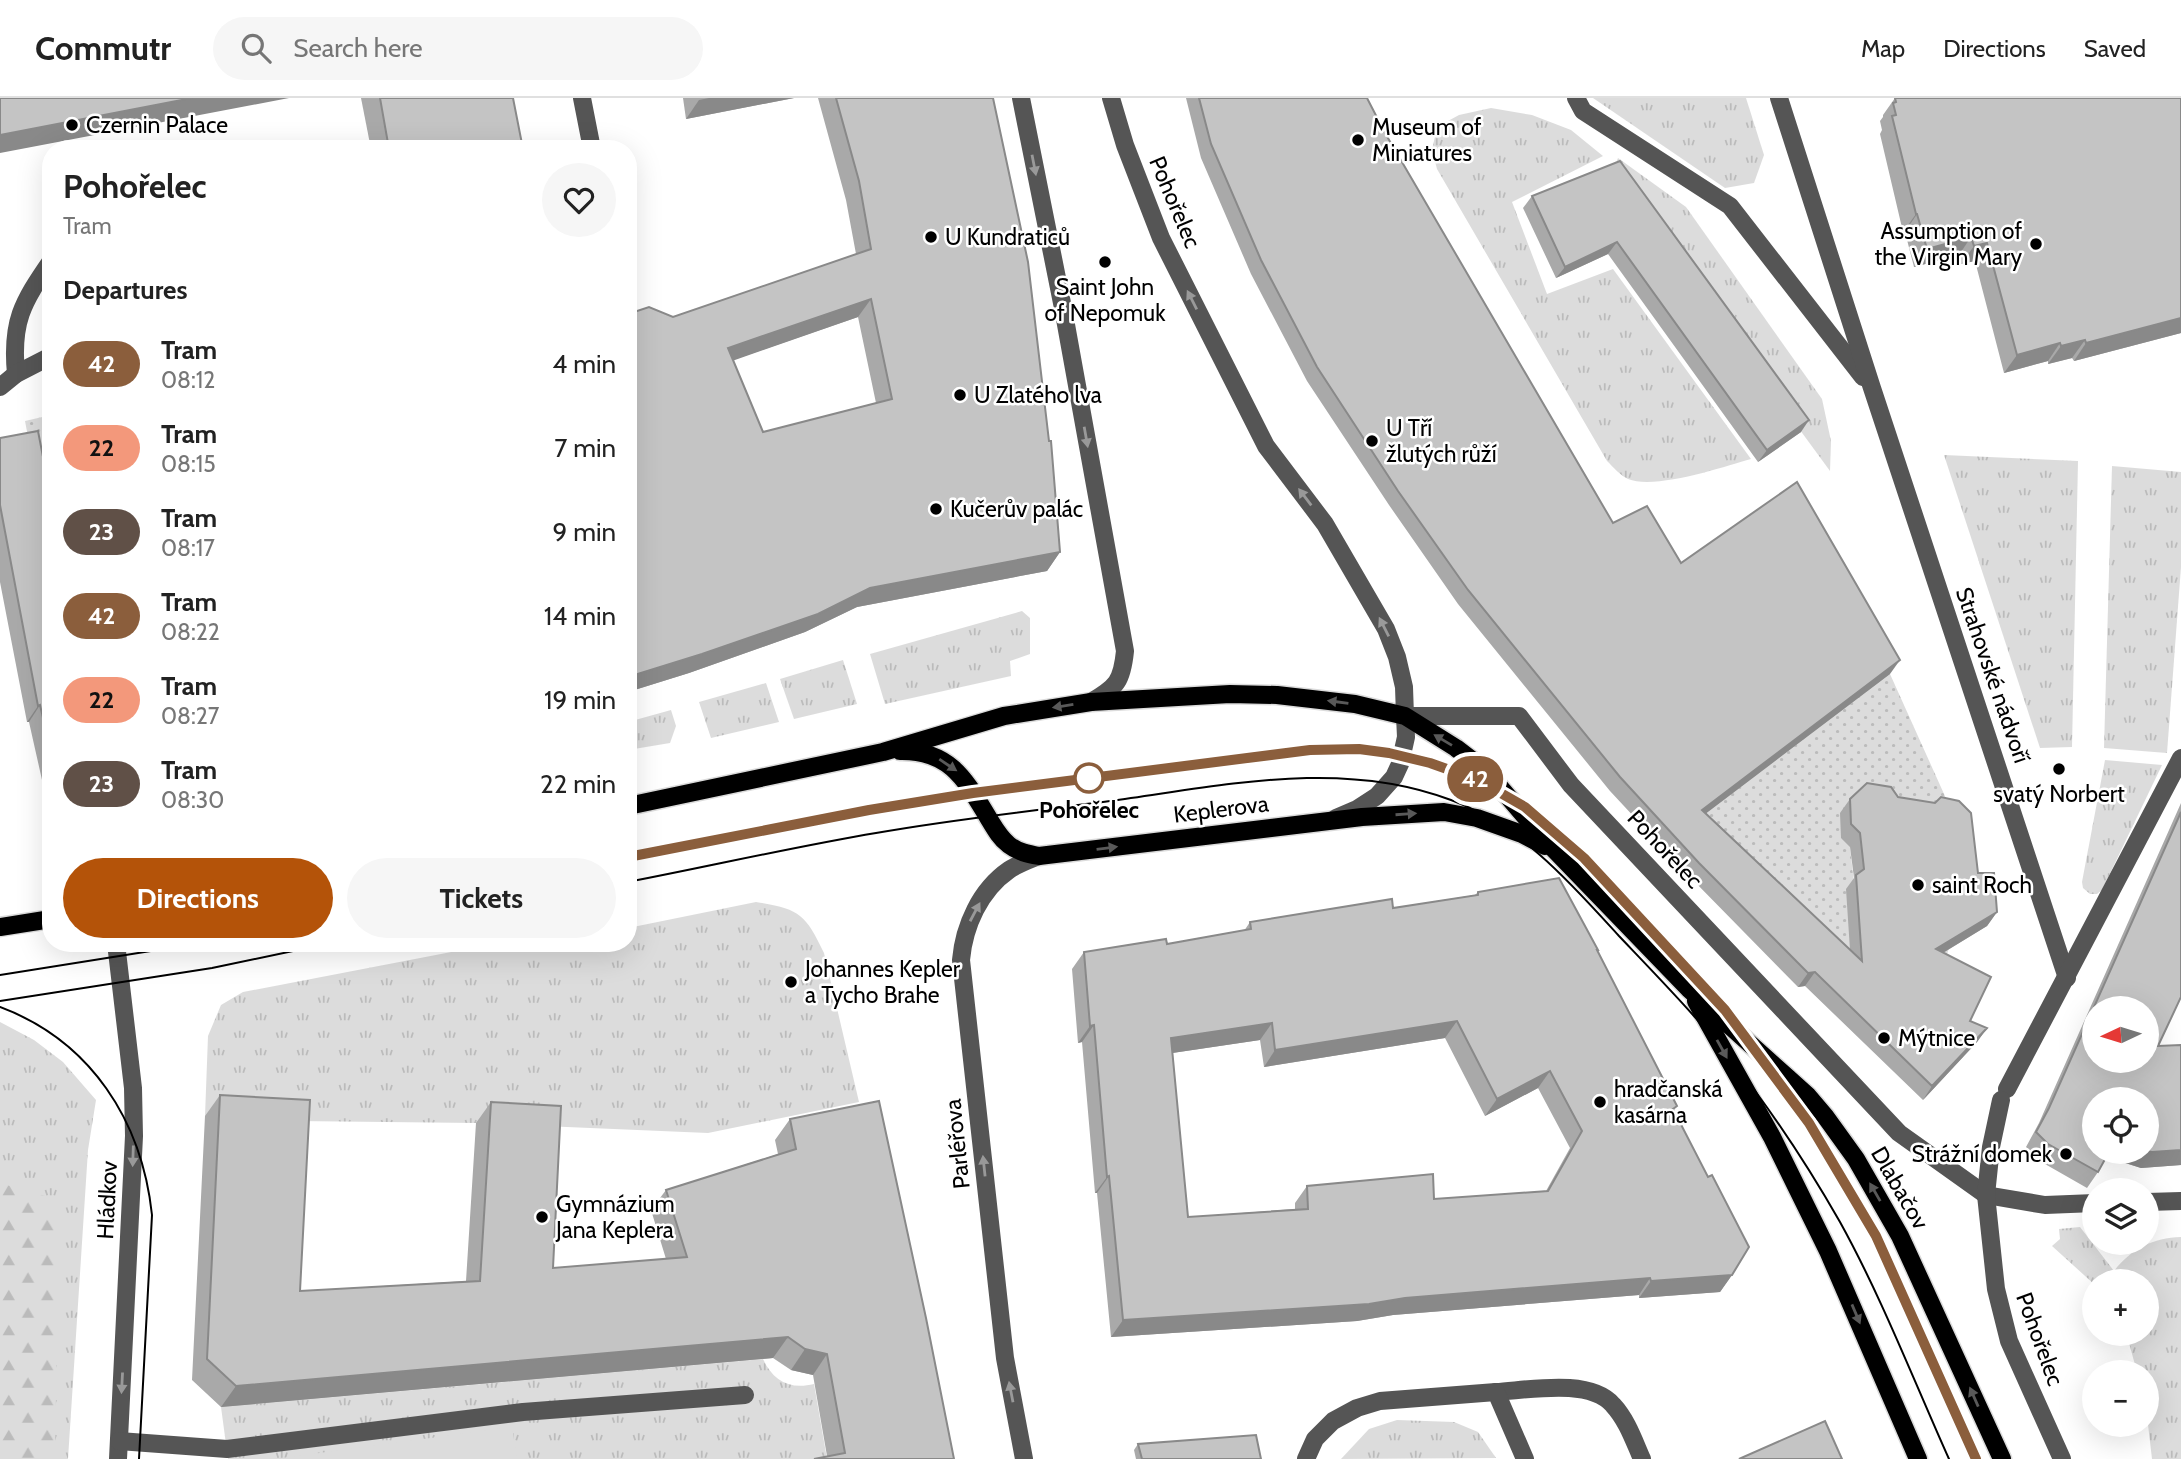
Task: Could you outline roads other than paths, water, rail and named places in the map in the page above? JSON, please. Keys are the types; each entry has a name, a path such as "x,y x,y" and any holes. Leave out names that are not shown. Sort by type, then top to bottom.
{"main road":[{"name":"Keplerova","path":"637,804 883,751 1004,716 1091,702 1230,694 1277,695 1355,704 1405,716"},
{"name":"Dlabačov","path":"1405,716 1456,748 1486,771 1546,841 1689,989 1808,1096 1856,1159 1900,1236 2002,1459"},
{"name":"Keplerova","path":"883,751 917,752 946,763 962,777 999,836 1017,850 1039,856 1327,822 1444,812 1477,818 1522,834 1562,856"},
{"path":"0,927 42,920"},
{"name":"Dlabačov","path":"1689,989 1772,1137 1823,1240 1918,1459"}],"street":[{"path":"582,98 590,140"},
{"path":"1021,98 1063,308 1125,652 1119,682 1091,702"},
{"name":"Pohořelec","path":"1111,98 1125,145 1161,238 1266,446 1325,524 1386,629 1400,667 1405,716 1518,716 1572,785 1899,1133 1986,1195 1996,1289 2009,1341 2062,1459"},
{"name":"Strahovské nádvoří","path":"1576,98 1583,111 1730,206 1872,388"},
{"name":"Strahovské nádvoří","path":"1779,98 2067,978"},
{"path":"16,374 16,324 30,291 42,274"},
{"path":"0,387 16,374 42,361"},
{"path":"1327,822 1357,809 1377,796 1394,777 1403,756 1405,716"},
{"path":"2082,1204 2045,1205 1986,1195 1991,1147 2004,1095 2181,758"},
{"name":"Parléřova","path":"1024,1459 1004,1358 961,960 967,929 988,890 1011,868 1039,856"},
{"name":"Hládkov","path":"117,952 133,1088 133,1164 118,1450"},
{"path":"2159,1202 2181,1201"},
{"path":"1306,1459 1315,1439 1333,1421 1356,1408 1380,1401 1573,1388 1594,1392 1612,1403 1625,1421 1642,1459"},
{"path":"1496,1392 1525,1459"},
{"path":"118,1450 227,1449 523,1412 745,1395"}],"tram line":[{"name":"42","path":"637,855 869,810 973,793 1310,750 1335,748 1389,753 1430,763 1478,780 1525,807 1584,858 1725,1010 1768,1067 1809,1123 1876,1236 1976,1459"},
{"path":"637,855 869,810 973,793 1310,750 1359,749 1389,753 1430,763 1478,780 1525,807 1584,858 1725,1010 1809,1123 1876,1236 1976,1459"},
{"path":"637,880 905,828 1281,779 1367,780 1409,787 1476,811 1522,840 1563,876 1691,1013 1747,1080 1789,1139 1855,1250 1949,1459"},
{"path":"0,975 144,952"},
{"path":"0,1001 212,968 288,952"},
{"path":"0,1007 32,1022 61,1041 85,1063 106,1088 124,1117 137,1148 152,1215 139,1459"}],"place":[{"name":"Czernin Palace","path":"72,125"},
{"name":"Museum of Miniatures","path":"1358,140"},
{"name":"U Kundraticů","path":"931,237"},
{"name":"Assumption of the Virgin Mary","path":"2036,244"},
{"name":"Saint John of Nepomuk","path":"1105,262"},
{"name":"U Zlatého lva","path":"960,395"},
{"name":"U Tří žlutých růží","path":"1372,441"},
{"name":"Kučerův palác","path":"936,509"},
{"name":"svatý Norbert","path":"2059,769"},
{"name":"Pohořelec","path":"1089,778"},
{"name":"saint Roch","path":"1918,885"},
{"name":"Johannes Kepler a Tycho Brahe","path":"791,982"},
{"name":"Mýtnice","path":"1884,1038"},
{"name":"hradčanská kasárna","path":"1600,1102"},
{"name":"Strážní domek","path":"2066,1154"},
{"name":"Gymnázium Jana Keplera","path":"542,1217"}]}
